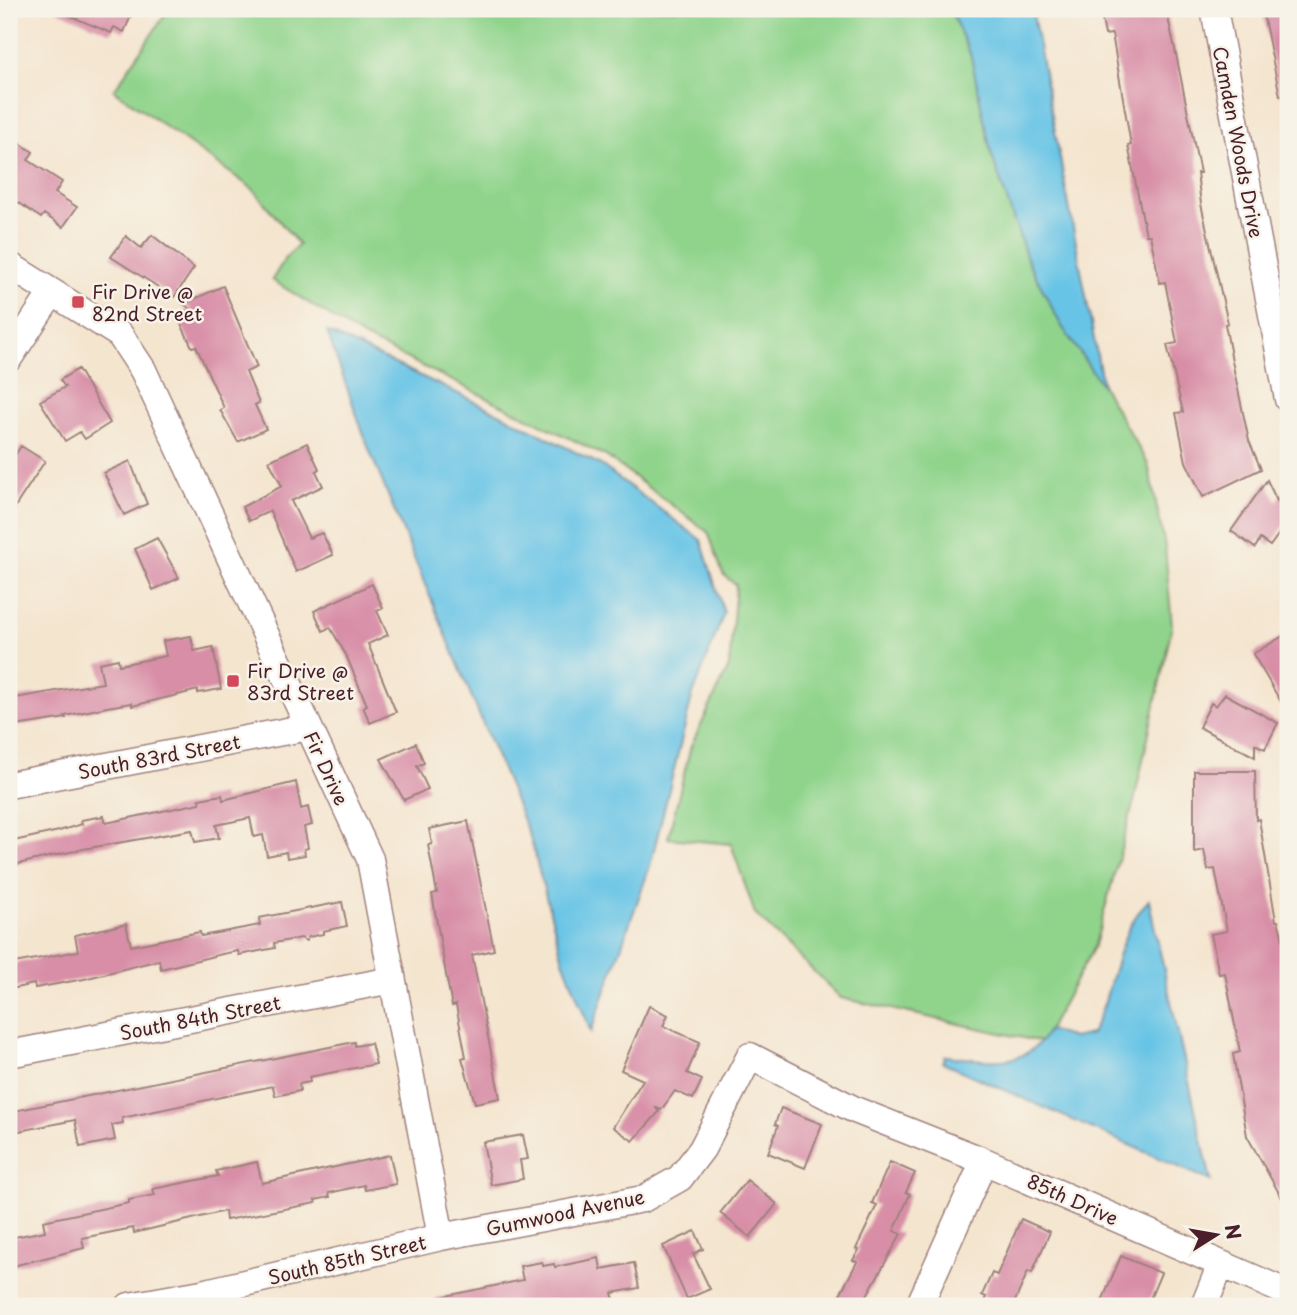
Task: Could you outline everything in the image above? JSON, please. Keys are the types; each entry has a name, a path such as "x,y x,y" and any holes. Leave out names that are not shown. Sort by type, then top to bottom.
{"street":[{"name":"Camden Woods Drive","path":"1214,9 1288,400"},
{"name":"Fir Drive","path":"9,265 120,335 143,370 370,859 440,1237"},
{"path":"9,358 51,293"},
{"name":"South 83rd Street","path":"9,785 308,727"},
{"name":"South 84th Street","path":"9,1054 392,980"},
{"name":"Gumwood Avenue","path":"440,1237 643,1199 680,1178 702,1149 750,1056 855,1110"},
{"name":"85th Drive","path":"855,1110 984,1161 1288,1293"},
{"path":"919,1306 984,1161"},
{"name":"South 85th Street","path":"129,1306 203,1299 440,1237"},
{"path":"1204,1306 1222,1264"}],"green space":[{"path":"169,9 950,9 971,56 991,153 1028,261 1061,325 1103,387 1148,464 1165,547 1172,626 1134,801 1095,945 1042,1042 841,998 755,914 731,844 668,838 691,746 729,667 736,585 723,574 708,532 606,456 365,338 272,280 286,257 299,245 253,189 114,90"}],"water":[{"path":"950,9 1032,9 1103,387 1061,325 1028,261 991,153 971,56"},
{"path":"327,332 499,413 601,465 701,540 724,613 692,697 650,866 591,1032 563,960 530,837 370,452"},
{"path":"1149,900 1211,1181 943,1063 945,1056 989,1060 1016,1057 1039,1043 1048,1030 1073,1038 1091,1034 1099,1018 1128,930"}],"building":[{"path":"53,9 134,9 124,32 114,27 111,33"},
{"path":"1100,9 1166,9 1175,49 1200,173 1197,173 1201,204 1228,323 1225,324 1232,361 1249,441 1261,469 1203,497 1186,462 1176,413 1183,412 1167,345 1177,343 1165,282 1160,283 1150,235 1146,235 1128,145 1131,145 1112,34 1105,35"},
{"path":"1262,9 1288,9 1288,95 1280,96"},
{"path":"9,136 33,152 28,160 62,182 55,193 77,207 63,227 44,214 41,218 9,196"},
{"path":"152,235 194,268 174,297 111,257 126,236 141,248"},
{"path":"223,286 257,367 246,372 259,403 255,405 266,429 238,442 220,410 224,408 196,346 192,347 177,315 191,309 183,304"},
{"path":"78,369 110,423 85,439 80,432 65,441 40,401 65,387 60,380"},
{"path":"307,443 319,469 316,471 323,486 291,501 309,538 322,533 333,555 296,572 270,511 249,521 242,507 282,486 269,461"},
{"path":"21,446 45,461 9,516 9,464"},
{"path":"130,461 147,504 124,515 104,473"},
{"path":"1267,480 1277,501 1288,485 1288,521 1270,546 1260,539 1255,548 1231,531"},
{"path":"157,538 179,578 153,590 135,549"},
{"path":"372,584 383,608 377,611 388,635 368,644 396,712 370,723 363,707 367,705 346,655 330,627 323,631 314,611"},
{"path":"1288,633 1288,714 1253,654"},
{"path":"191,636 194,651 213,647 221,689 198,693 198,690 132,706 132,703 107,707 65,716 66,718 9,727 9,699 103,683 99,663 118,659 119,665 166,656 163,641"},
{"path":"1225,694 1278,723 1265,749 1255,744 1255,757 1199,727 1211,703 1216,706"},
{"path":"416,743 424,763 417,766 428,789 404,800 381,759"},
{"path":"1194,771 1255,771 1256,820 1259,819 1276,921 1288,959 1284,961 1288,981 1288,1209 1247,1136 1233,1054 1240,1052 1225,973 1219,974 1211,934 1227,931 1215,869 1208,870 1204,850 1194,852"},
{"path":"296,782 301,809 308,807 312,825 304,827 308,848 304,849 305,855 287,858 286,852 267,856 263,835 254,837 250,818 216,825 219,838 195,842 192,830 83,849 9,866 9,842 82,824 81,820 104,816 106,823 200,803 199,799 222,795 223,800"},
{"path":"468,821 494,950 472,955 500,1098 475,1103 462,1058 466,1057 456,1005 452,1006 447,980 432,894 437,893 428,845 432,844 429,829"},
{"path":"342,902 347,926 323,931 323,934 309,937 306,941 301,938 274,943 275,948 239,955 238,951 161,969 159,960 84,979 35,988 34,984 11,989 9,964 78,951 75,935 126,924 131,946 200,932 201,936 260,925 259,918"},
{"path":"649,1006 668,1015 663,1026 700,1042 687,1073 702,1080 693,1099 675,1091 661,1110 655,1107 659,1112 633,1141 613,1127 643,1080 621,1070"},
{"path":"354,1042 355,1046 371,1043 376,1064 309,1077 310,1082 299,1084 300,1091 275,1096 273,1086 122,1118 123,1123 112,1125 115,1140 80,1147 75,1120 9,1133 9,1112"},
{"path":"781,1108 822,1124 805,1168 768,1153 778,1126 775,1124"},
{"path":"523,1135 528,1159 520,1160 523,1179 491,1185 483,1142"},
{"path":"390,1155 396,1184 365,1190 364,1185 329,1193 330,1197 315,1200 316,1203 226,1220 225,1211 134,1233 133,1228 82,1238 84,1248 9,1267 9,1238 45,1231 43,1221 129,1203 129,1200 155,1195 153,1189 218,1176 216,1171 257,1162 262,1183"},
{"path":"890,1162 915,1173 906,1192 910,1194 894,1231 901,1234 861,1306 834,1306 857,1262 853,1260 859,1250 856,1249 877,1205 872,1203"},
{"path":"747,1180 777,1204 750,1237 720,1213"},
{"path":"1021,1219 1050,1232 1032,1273 1028,1271 1013,1306 982,1306 986,1297 982,1295 992,1273 997,1275"},
{"path":"695,1231 703,1249 693,1254 710,1289 687,1299 663,1246"},
{"path":"1121,1256 1161,1273 1147,1306 1100,1306"},
{"path":"599,1258 601,1269 634,1263 639,1288 612,1293 614,1300 581,1306 437,1306 436,1298 523,1280 520,1266 542,1262 543,1266 554,1264 555,1267"}],"place":[{"name":"Fir Drive @ 82nd Street","path":"78,302"},
{"name":"Fir Drive @ 83rd Street","path":"233,681"}]}
